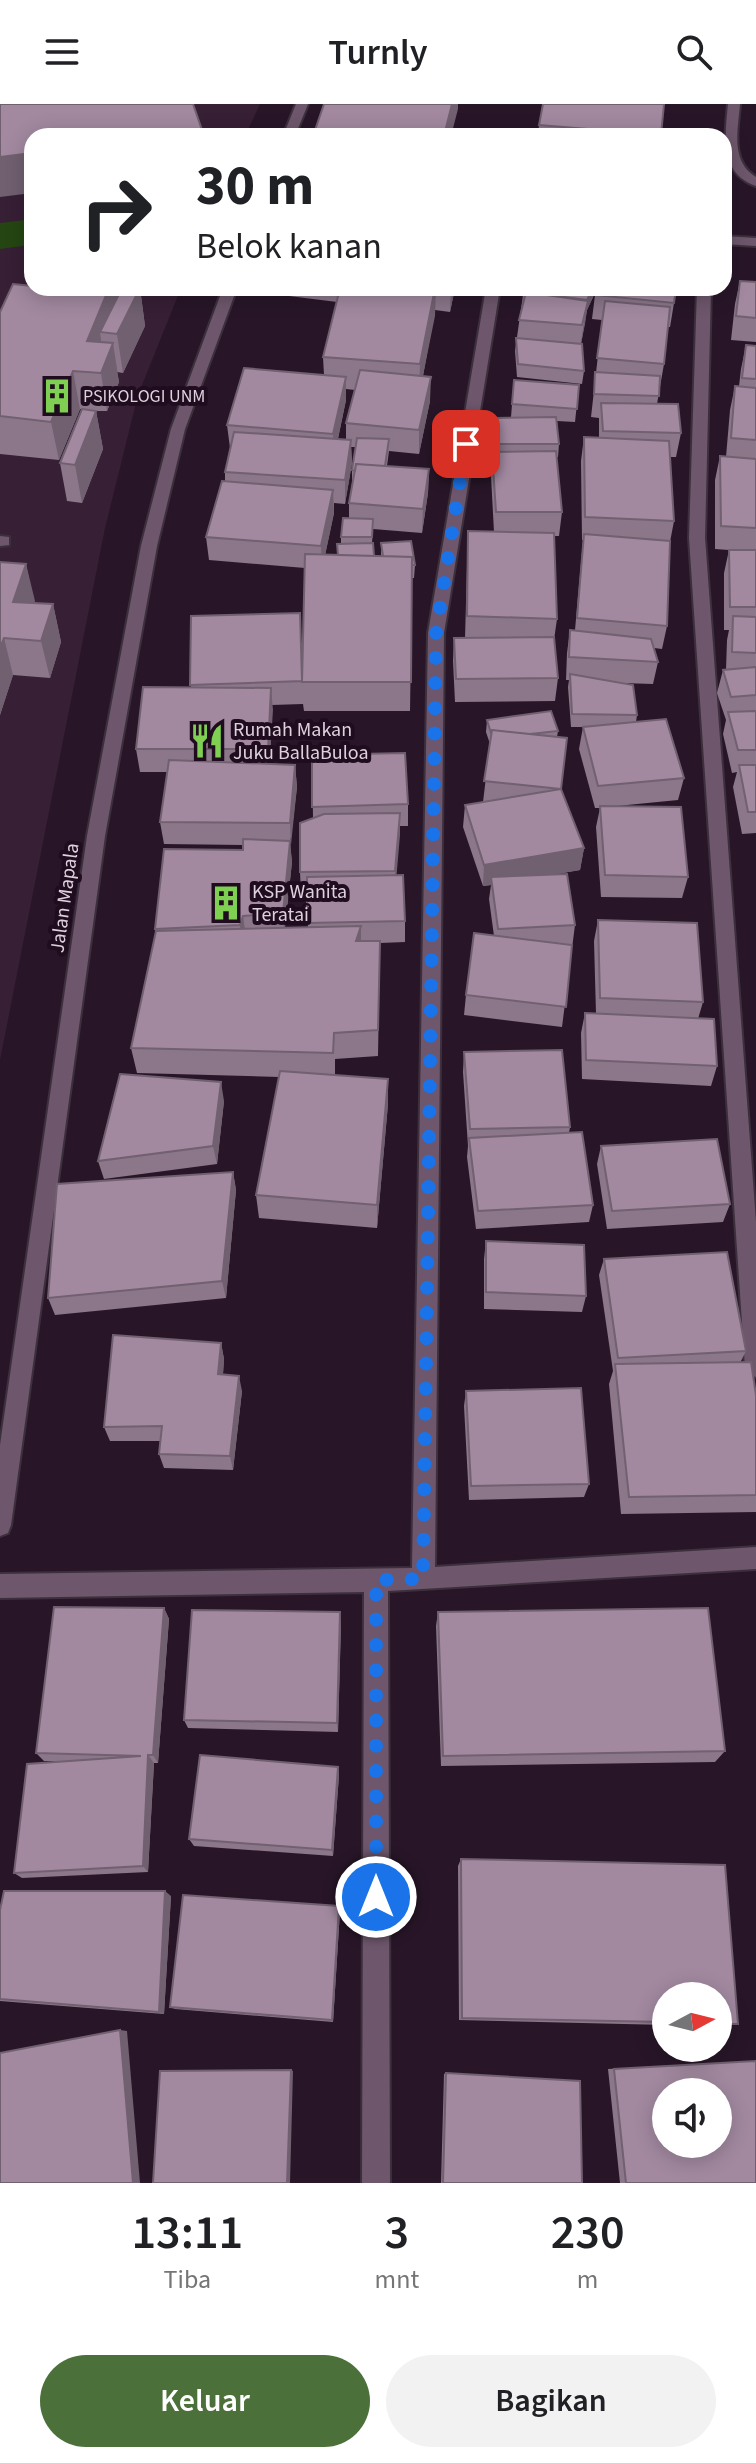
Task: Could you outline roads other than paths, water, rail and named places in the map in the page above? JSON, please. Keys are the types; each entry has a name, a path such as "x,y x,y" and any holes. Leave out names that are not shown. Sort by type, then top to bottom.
{"street":[{"path":"292,128 302,104"},
{"path":"732,132 734,104"},
{"path":"732,162 739,172 756,182"},
{"path":"732,240 756,242"},
{"name":"Jalan Mapala","path":"0,1525 96,836 149,546 178,429 227,296"},
{"path":"423,1579 436,633 492,296"},
{"path":"704,296 697,538 756,1367"},
{"path":"0,1586 423,1579 756,1558"},
{"path":"376,1580 376,2183"}],"place":[{"name":"PSIKOLOGI UNM","path":"57,396"},
{"name":"Rumah Makan Juku BallaBuloa","path":"207,741"},
{"name":"KSP Wanita Teratai","path":"226,903"}]}
